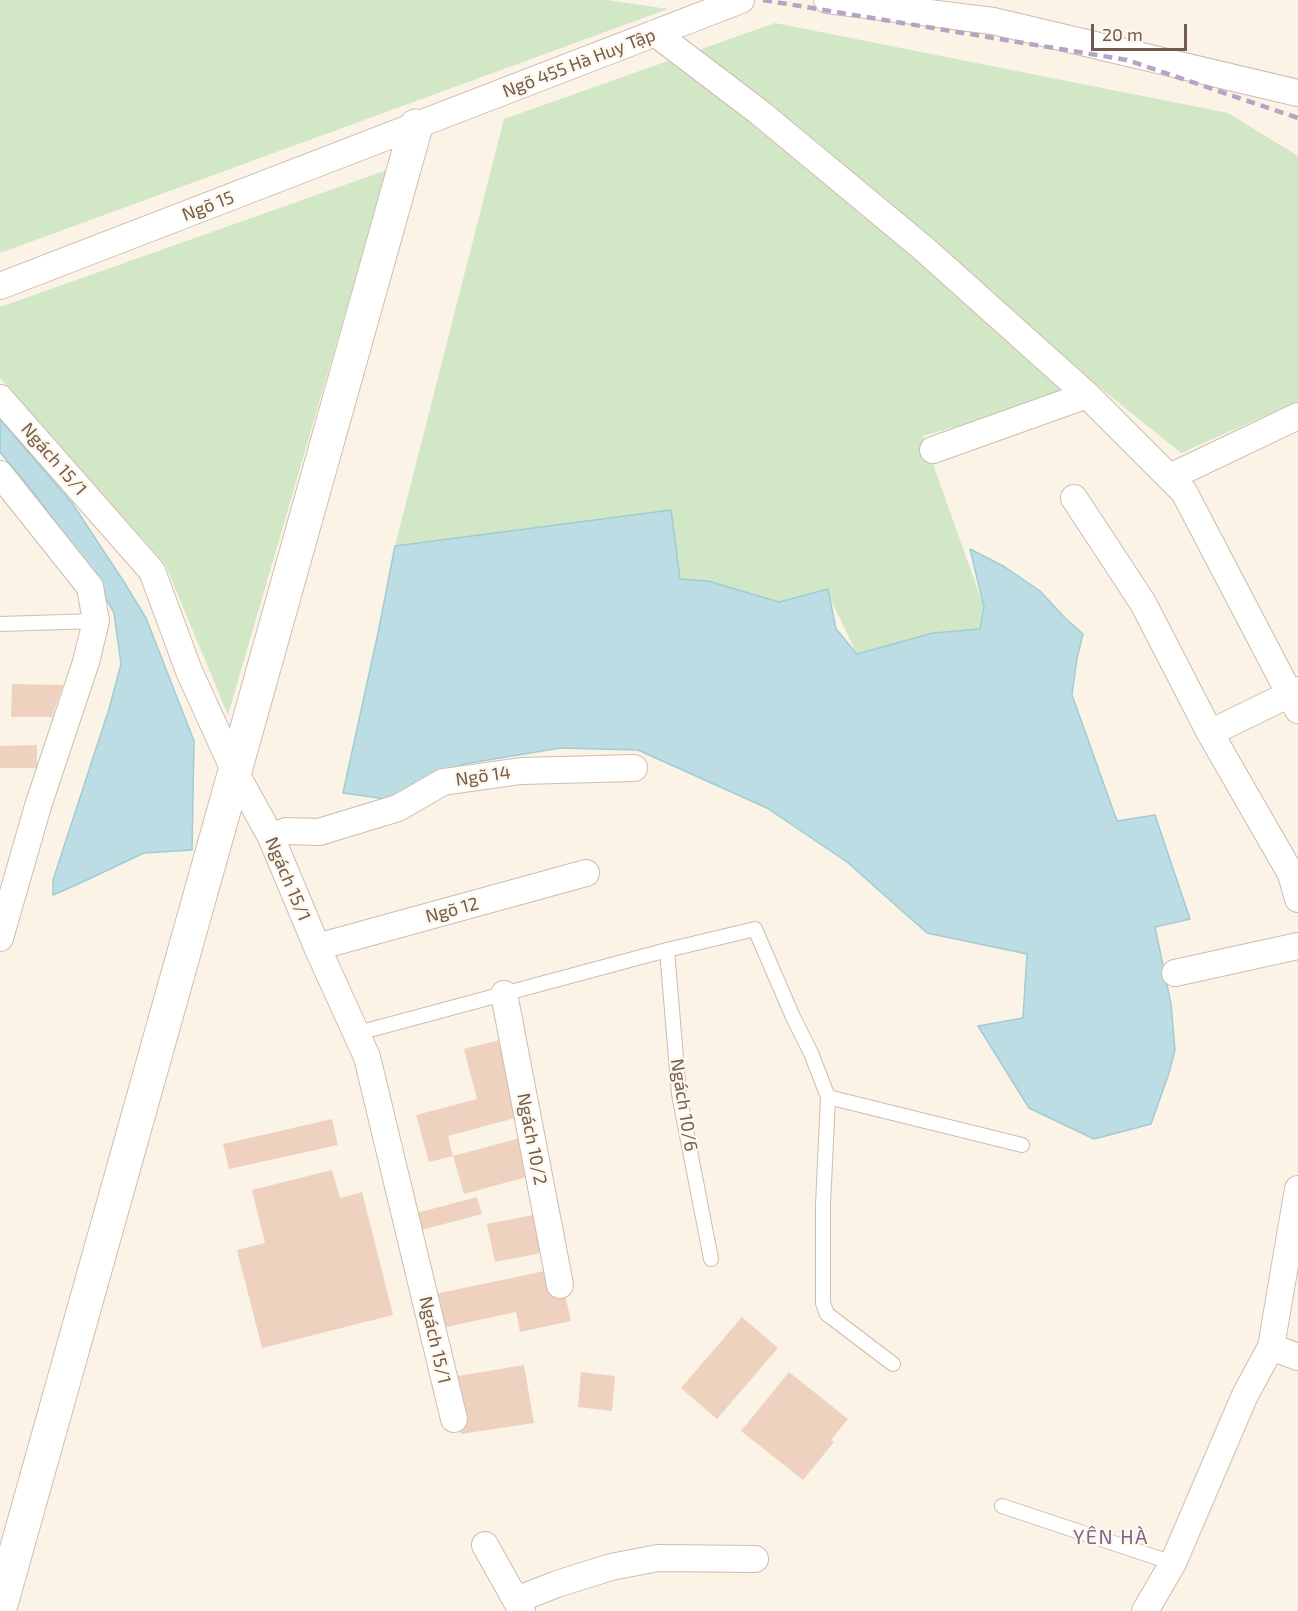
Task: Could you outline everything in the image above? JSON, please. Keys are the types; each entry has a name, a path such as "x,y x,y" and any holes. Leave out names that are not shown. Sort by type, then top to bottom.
{"street":[{"name":"Ngõ 455 Hà Huy Tập","path":"416,126 741,0"},
{"path":"827,0 993,21 1298,93"},
{"path":"655,33 759,112 914,241 1087,395 1184,492 1295,698 1210,734"},
{"path":"0,1608 416,126"},
{"name":"Ngõ 15","path":"0,286 416,126"},
{"path":"933,450 1087,395"},
{"name":"Ngách 15/1","path":"0,398 152,571 189,671 235,772 271,837 317,947 367,1057 454,1419"},
{"path":"1170,477 1298,416"},
{"path":"0,474 90,587 96,621 86,662 38,806 0,938"},
{"path":"1074,498 1143,603 1210,734 1292,874 1298,899"},
{"name":"Ngõ 14","path":"271,837 286,831 320,832 398,808 443,782 521,771 634,768"},
{"name":"Ngõ 12","path":"317,947 586,873"},
{"path":"1175,973 1298,946"},
{"name":"Ngách 10/2","path":"504,994 560,1285"},
{"path":"1146,1611 1173,1563 1245,1395 1271,1347 1298,1189"},
{"path":"1271,1347 1298,1357"},
{"path":"485,1545 519,1606 557,1584 611,1567 658,1558 754,1559"}],"lane":[{"path":"0,624 96,621"},
{"path":"358,1033 667,950 755,929 811,1053 828,1097 823,1205 823,1303 827,1314 893,1364"},
{"name":"Ngách 10/6","path":"667,950 679,1094 711,1259"},
{"path":"828,1097 1022,1145"},
{"path":"1002,1506 1173,1563"}],"green space":[{"path":"0,0 607,0 668,9 0,253"},
{"path":"775,23 1228,113 1298,156 1298,401 1181,453 1098,386 923,436 984,607 980,629 933,633 857,654 830,598 779,602 708,581 680,579 671,511 395,546 504,119"},
{"path":"387,170 228,715 165,564 0,378 0,307"}],"water":[{"path":"0,419 72,503 146,618 194,741 192,850 144,853 53,895 53,880 109,709 121,664 114,613 87,565 34,493 0,452"},
{"path":"671,510 680,579 708,581 779,602 828,589 836,629 857,654 933,633 980,629 984,607 970,549 1005,567 1040,591 1083,634 1072,695 1117,821 1155,815 1190,919 1155,927 1171,1004 1175,1050 1151,1124 1094,1139 1029,1108 978,1026 1023,1018 1027,954 927,933 847,862 767,808 638,750 560,748 464,764 386,799 343,793 395,546"}],"building":[{"path":"12,684 63,685 52,717 11,717"},
{"path":"37,745 37,768 0,768 0,746"},
{"path":"499,1040 519,1117 448,1136 453,1156 429,1162 416,1115 477,1099 464,1049"},
{"path":"332,1119 338,1145 229,1169 223,1144"},
{"path":"520,1138 530,1176 464,1194 453,1156"},
{"path":"332,1170 340,1198 362,1192 393,1315 262,1348 237,1250 265,1243 252,1190"},
{"path":"477,1197 482,1214 414,1232 409,1215"},
{"path":"548,1212 556,1250 495,1262 487,1224"},
{"path":"559,1268 571,1321 520,1332 516,1312 442,1328 435,1294"},
{"path":"742,1317 778,1348 717,1419 681,1388"},
{"path":"524,1365 534,1423 461,1434 452,1377"},
{"path":"581,1372 615,1376 612,1411 578,1407"},
{"path":"789,1372 848,1419 831,1440 834,1442 803,1480 741,1431"}],"railway":[{"path":"763,0 1127,60 1298,118"}],"district":[{"name":"YÊN HÀ","path":"1111,1537"}]}
